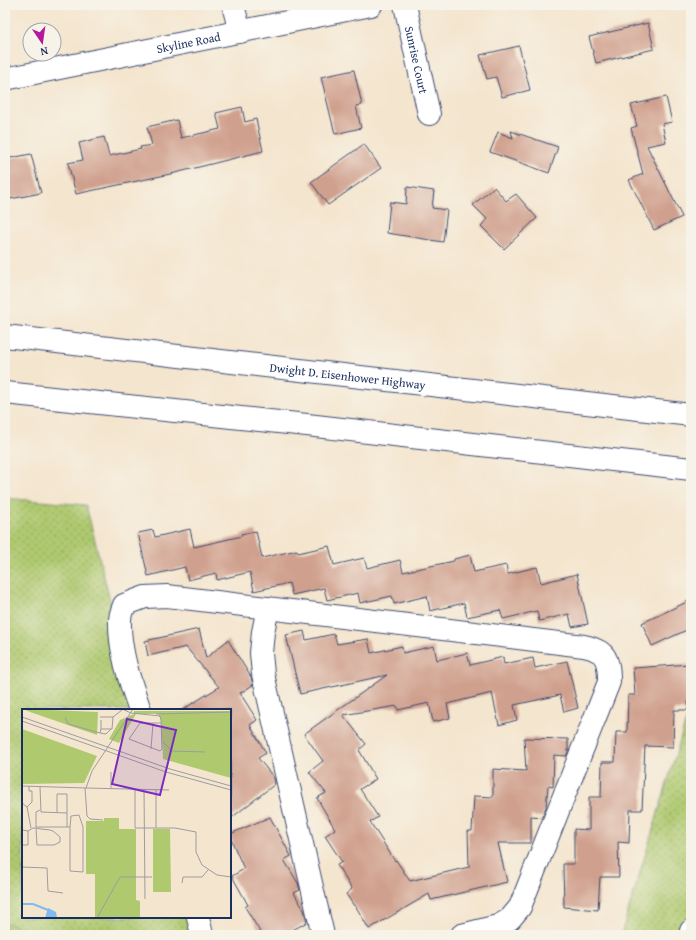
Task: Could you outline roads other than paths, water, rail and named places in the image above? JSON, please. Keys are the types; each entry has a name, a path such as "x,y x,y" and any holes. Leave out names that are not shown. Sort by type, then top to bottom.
{"main road":[{"path":"233,5 240,32"},
{"name":"Skyline Road","path":"5,79 371,5"},
{"name":"Sunrise Court","path":"405,5 429,114"},
{"name":"Dwight D. Eisenhower Highway","path":"5,336 691,415"},
{"path":"5,393 307,425 691,469"},
{"path":"140,709 130,680 121,639 120,618 124,605 144,598 167,596 584,646 600,652 606,660 609,669 609,682 520,907 510,919 498,926 462,935"},
{"path":"268,608 263,632 261,653 263,674 323,935"},
{"path":"198,918 202,935"},
{"path":"690,935 691,931"}]}
